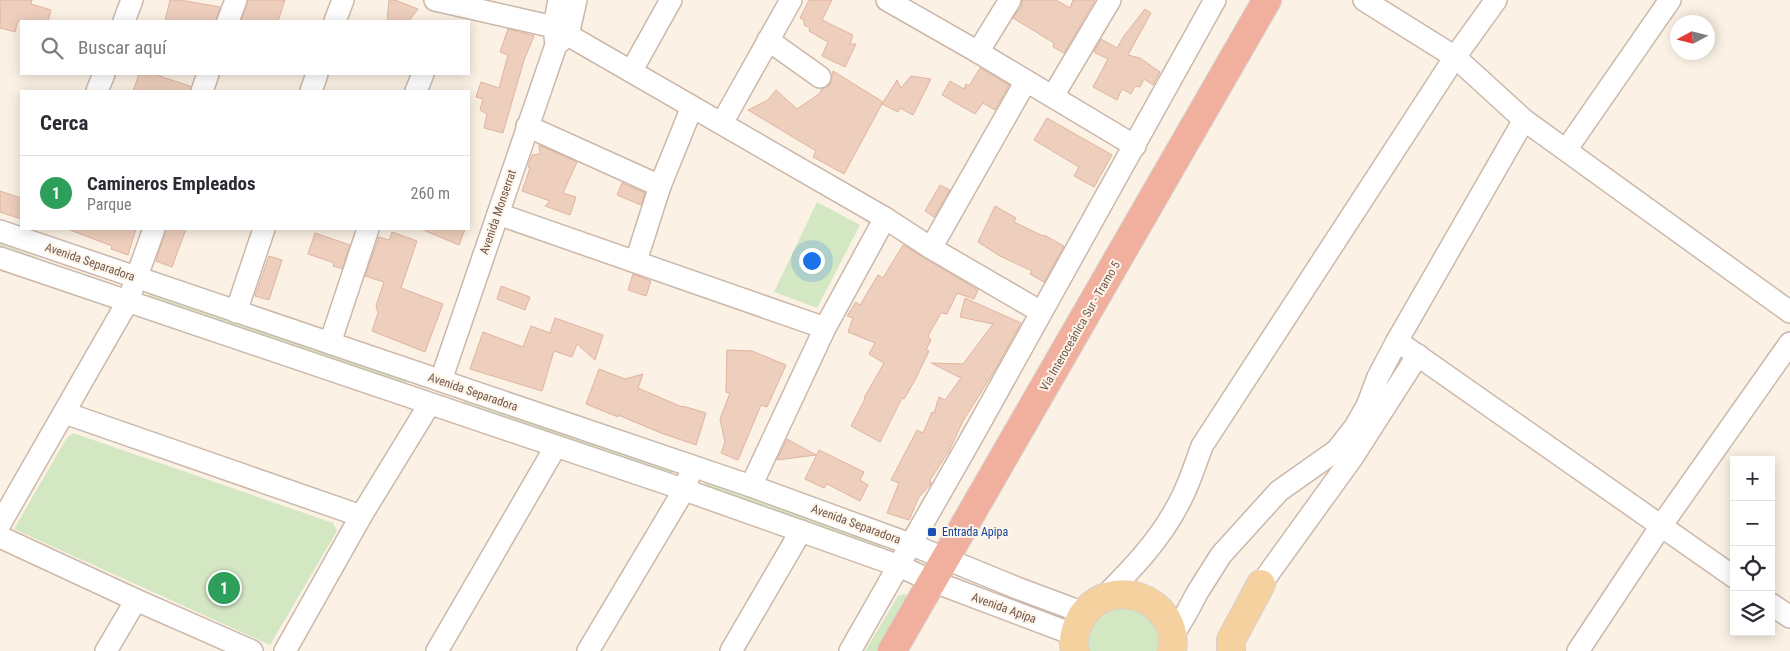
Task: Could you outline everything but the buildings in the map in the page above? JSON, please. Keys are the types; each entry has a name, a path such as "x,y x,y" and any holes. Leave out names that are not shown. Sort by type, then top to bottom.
{"highway":[{"name":"Vía Interoceánica Sur - Tramo 5","path":"892,651 1267,0"}],"main road":[{"path":"1231,651 1231,640 1262,584"},
{"path":"1080,633 1114,594 1137,595 1147,600 1164,615 1170,626 1174,646"}],"street":[{"path":"124,20 132,0"},
{"path":"228,20 236,0"},
{"path":"335,20 343,0"},
{"name":"Avenida Monserrat","path":"559,0 560,36"},
{"name":"Avenida Monserrat","path":"441,380 527,126 560,36 576,0"},
{"path":"632,70 671,0"},
{"path":"722,123 791,0"},
{"path":"978,52 1010,0"},
{"path":"1053,96 1110,0"},
{"path":"850,651 1135,146 1215,0"},
{"path":"1364,0 1455,57 1524,120 1790,312"},
{"path":"1080,633 1162,533 1180,502 1202,446 1455,57 1496,0"},
{"path":"1566,150 1670,0"},
{"path":"894,2 1135,146"},
{"path":"443,6 560,36 632,70 1041,312"},
{"path":"768,40 820,77"},
{"path":"97,90 104,75"},
{"path":"202,90 208,75"},
{"path":"311,90 317,75"},
{"path":"416,90 422,75"},
{"path":"932,248 1026,81"},
{"path":"636,261 660,186 692,107"},
{"path":"1174,646 1196,593 1221,555 1279,491 1337,450 1355,427 1397,340 1524,120"},
{"path":"527,126 660,186"},
{"path":"498,214 825,328"},
{"path":"751,486 825,328 885,218"},
{"path":"0,524 128,301 154,230"},
{"path":"236,312 264,230"},
{"path":"330,343 368,230"},
{"name":"Avenida Separadora","path":"0,232 41,237 137,278 751,486 910,544 939,570"},
{"name":"Avenida Separadora","path":"1,260 556,446 899,566 939,570"},
{"path":"1397,340 1730,574"},
{"path":"1578,651 1661,526 1790,343"},
{"path":"1262,584 1352,458 1418,355"},
{"path":"285,651 429,404"},
{"path":"65,413 362,516"},
{"path":"436,651 556,446"},
{"path":"588,651 684,490 693,466"},
{"path":"731,651 801,532"},
{"path":"0,537 252,651"},
{"name":"Avenida Apipa","path":"939,570 1080,633"},
{"path":"106,651 136,600"},
{"path":"1775,607 1790,617"}],"green space":[{"path":"817,202 860,225 817,308 774,292"},
{"path":"0,244 37,257 36,261 0,248"},
{"path":"149,293 408,379 406,388 147,298"},
{"path":"464,401 673,471 671,476 462,406"},
{"path":"73,433 333,523 337,531 270,645 14,529 66,439"},
{"path":"706,482 882,545 879,550 703,487"},
{"path":"905,594 910,598 879,651 865,651 898,596"},
{"path":"1118,608 1140,611 1156,626 1161,651 1088,651 1089,636 1094,624 1110,611"}],"place":[{"name":"Entrada Apipa","path":"932,532"},
{"name":"Camineros Empleados","path":"224,588"}]}
